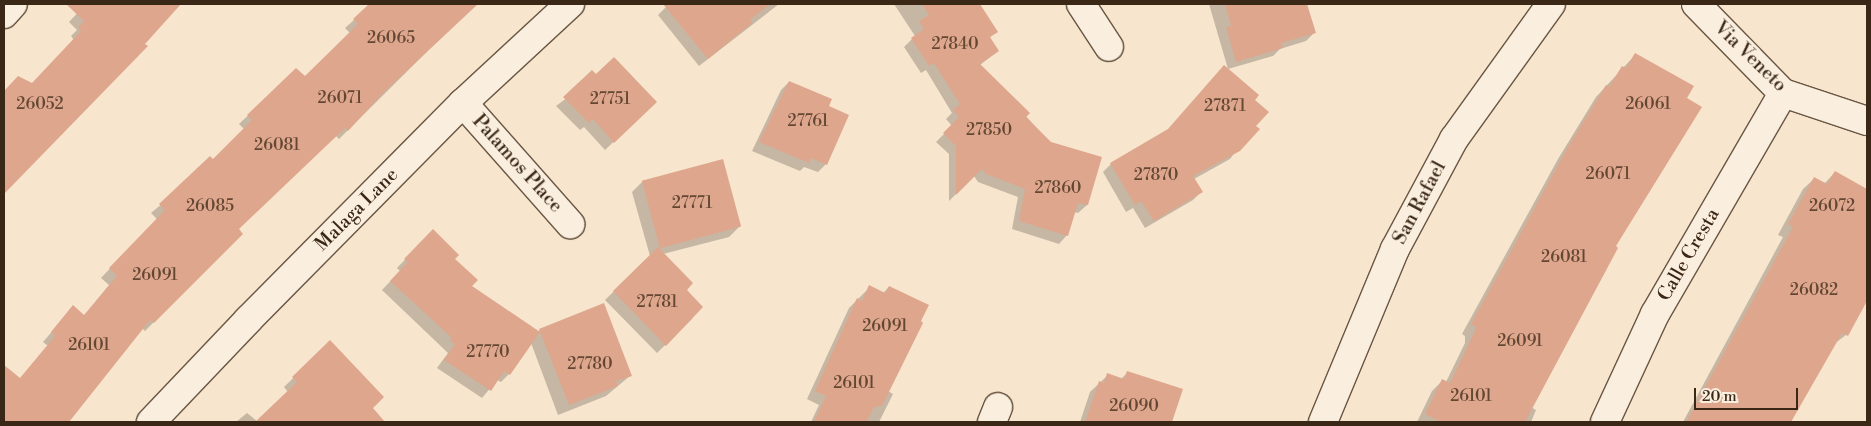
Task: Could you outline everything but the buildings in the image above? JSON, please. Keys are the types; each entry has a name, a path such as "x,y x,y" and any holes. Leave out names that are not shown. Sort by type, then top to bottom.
{"street":[{"path":"4,14 14,4"},
{"name":"Malaga Lane","path":"151,422 248,320 463,103 570,4"},
{"path":"1081,4 1109,47"},
{"name":"San Rafael","path":"1323,422 1395,249 1454,139 1551,4"},
{"name":"Via Veneto","path":"1696,4 1783,93 1867,121"},
{"name":"Calle Cresta","path":"1606,422 1655,314 1783,93"},
{"name":"Palamos Place","path":"463,103 570,224"}]}
